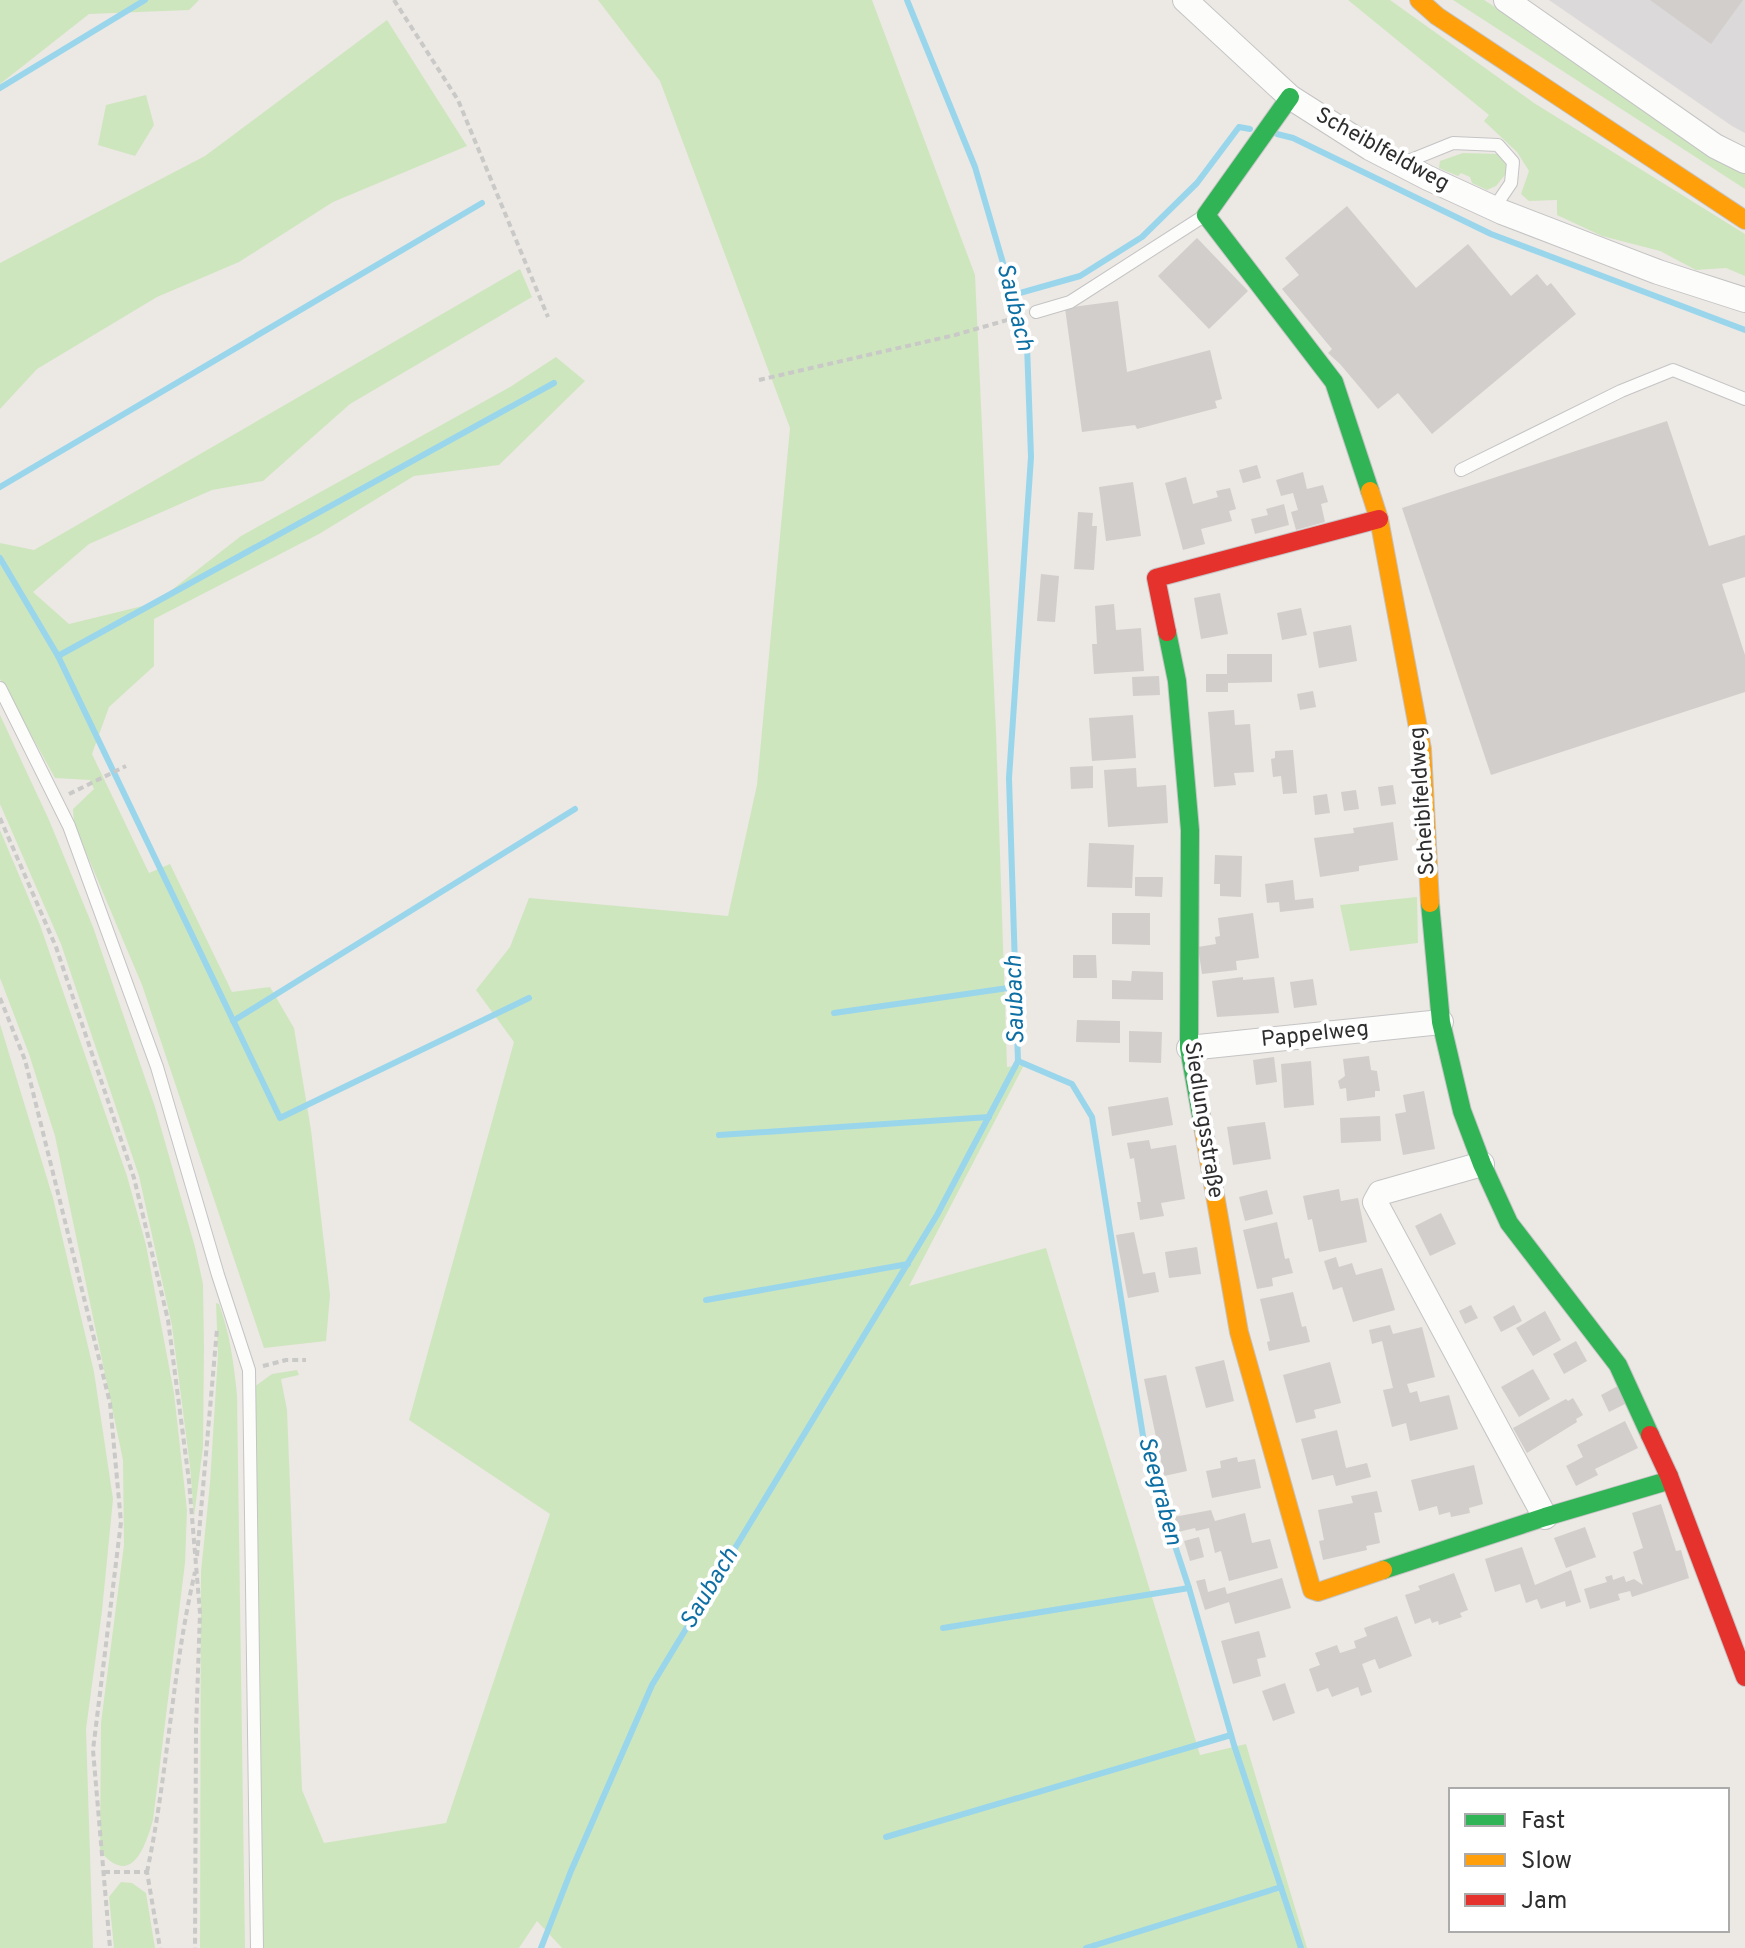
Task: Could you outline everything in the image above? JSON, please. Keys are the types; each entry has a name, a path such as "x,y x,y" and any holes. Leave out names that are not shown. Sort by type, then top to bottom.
{"street":[{"name":"Scheiblfeldweg","path":"1185,0 1290,97 1401,164 1494,208 1658,272 1745,300"},
{"path":"1419,0 1450,24 1745,220"},
{"path":"1506,0 1715,146 1745,161"},
{"name":"Scheiblfeldweg","path":"1290,97 1206,215 1334,382 1379,519 1422,749 1430,907 1441,1022 1462,1111 1509,1223 1618,1365 1669,1476 1745,1677"},
{"name":"Siedlungsstraße","path":"1379,519 1156,578 1177,681 1190,830 1189,1048 1239,1332 1312,1590 1318,1592 1545,1517 1664,1482 1669,1476"},
{"name":"Pappelweg","path":"1189,1048 1441,1022"},
{"path":"1482,1164 1380,1193 1375,1202 1545,1517"}],"lane":[{"path":"1401,164 1453,143 1498,145 1513,162 1511,183 1494,208"},
{"path":"1036,312 1070,302 1206,215"},
{"path":"1461,470 1621,391 1673,370 1745,399"},
{"path":"0,688 69,826 157,1067 249,1370 257,1948"}],"path":[{"path":"394,0 458,100 548,317"},
{"path":"759,380 1003,321"},
{"path":"56,800 126,766"},
{"path":"0,818 56,947 134,1178 168,1320 189,1481 200,1613 195,1948"},
{"path":"0,998 25,1060 110,1403 121,1522 93,1750 110,1948"},
{"path":"160,1948 147,1872 158,1818 181,1631 196,1568 217,1315"},
{"path":"249,1370 286,1360 306,1360"},
{"path":"104,1872 147,1872"}],"shaded area":[{"path":"1549,0 1745,0 1745,133 1732,126"}],"green space":[{"path":"0,0 199,0 189,10 89,14 0,84"},
{"path":"598,0 872,0 975,275 996,731 1007,1067 1024,1065 909,1286 1046,1248 1200,1755 1246,1744 1307,1948 562,1948 537,1921 519,1948 262,1948 254,1387 272,1374 297,1370 299,1375 281,1379 287,1410 302,1790 324,1843 446,1823 550,1514 409,1420 514,1042 476,990 510,947 529,898 728,916 757,785 790,428 660,81"},
{"path":"1348,0 1390,0 1534,103 1745,234 1745,276 1726,268 1696,270 1660,251 1602,236 1557,215 1557,200 1529,201 1521,194 1529,171 1517,152 1484,121 1489,115"},
{"path":"1453,0 1484,0 1745,165 1745,189"},
{"path":"387,20 467,146 333,202 239,262 157,297 37,369 0,409 0,263 205,156"},
{"path":"146,95 154,125 135,156 98,145 106,105"},
{"path":"1463,153 1498,154 1507,159 1509,170 1496,186 1487,190 1472,183 1470,177 1439,168 1440,161"},
{"path":"520,269 532,297 350,404 263,481 212,490 89,544 33,592 69,624 155,603 241,536 510,387 556,357 585,381 499,465 414,476 319,534 154,619 154,666 109,707 92,754 149,873 170,864 232,992 270,987 294,1028 311,1130 330,1295 326,1341 264,1348 142,985 74,824 73,809 94,789 90,780 55,778 0,679 0,543 34,550"},
{"path":"0,715 49,820 93,927 155,1107 195,1247 203,1284 204,1347 203,1447 194,1517 172,1326 139,1176 61,944 0,804"},
{"path":"0,830 40,925 127,1176 146,1245 174,1393 187,1510 185,1563 153,1820 141,1852 128,1865 120,1866 100,1851 101,1723 124,1545 123,1460 55,1136 29,1054 0,978"},
{"path":"1417,897 1418,943 1350,951 1340,905"},
{"path":"0,1024 53,1198 94,1372 113,1499 86,1729 93,1948 0,1948"},
{"path":"216,1303 219,1304 229,1338 237,1395 245,1948 200,1948 201,1572 218,1355"},
{"path":"121,1882 132,1883 146,1893 155,1948 114,1948 109,1897"}],"building":[{"path":"1650,0 1743,0 1711,44"},
{"path":"1347,206 1416,288 1468,244 1511,296 1537,274 1547,286 1551,283 1576,314 1432,434 1398,393 1378,409 1328,353 1332,349 1282,289 1299,275 1285,258"},
{"path":"1197,238 1248,291 1209,329 1158,276"},
{"path":"1118,301 1127,372 1210,350 1222,399 1215,401 1217,408 1137,429 1135,425 1082,432 1065,308"},
{"path":"1667,421 1709,546 1745,535 1745,577 1722,584 1745,655 1745,692 1491,775 1402,508"},
{"path":"1257,465 1261,478 1243,483 1239,470"},
{"path":"1303,472 1307,489 1323,485 1328,502 1321,504 1325,522 1296,530 1291,512 1298,510 1293,493 1281,496 1276,480"},
{"path":"1186,477 1193,504 1218,497 1216,491 1230,488 1236,509 1229,511 1232,521 1201,529 1205,544 1183,550 1165,483"},
{"path":"1133,482 1141,536 1106,541 1099,487"},
{"path":"1284,504 1289,525 1255,534 1251,519 1268,515 1266,509"},
{"path":"1078,512 1093,513 1092,526 1097,526 1094,570 1074,569"},
{"path":"1041,574 1059,576 1055,622 1037,621"},
{"path":"1220,593 1228,634 1201,639 1194,598"},
{"path":"1114,604 1116,630 1141,628 1144,671 1094,674 1092,644 1097,644 1095,606"},
{"path":"1301,608 1307,635 1282,640 1277,613"},
{"path":"1351,625 1357,661 1319,668 1313,632"},
{"path":"1227,654 1272,654 1272,682 1228,683 1228,692 1206,692 1206,674 1227,674"},
{"path":"1159,676 1160,695 1133,696 1132,677"},
{"path":"1313,691 1316,707 1300,710 1297,694"},
{"path":"1234,710 1235,725 1250,724 1254,772 1234,773 1236,785 1214,787 1208,712"},
{"path":"1133,715 1136,758 1092,761 1089,718"},
{"path":"1293,750 1297,793 1283,794 1281,776 1273,777 1271,759 1275,758 1275,751"},
{"path":"1093,766 1093,788 1071,789 1070,767"},
{"path":"1136,768 1137,787 1166,785 1168,823 1108,827 1104,770"},
{"path":"1393,785 1396,804 1381,806 1378,787"},
{"path":"1356,790 1359,809 1344,811 1341,792"},
{"path":"1327,794 1330,813 1315,815 1313,796"},
{"path":"1393,822 1398,860 1359,866 1359,871 1320,877 1314,838 1354,833 1353,828"},
{"path":"1089,843 1134,845 1132,888 1087,887"},
{"path":"1215,855 1242,856 1241,897 1220,896 1220,884 1214,884"},
{"path":"1135,877 1163,877 1162,897 1135,896"},
{"path":"1293,880 1295,900 1313,898 1314,908 1280,912 1279,902 1267,903 1265,884"},
{"path":"1112,913 1150,913 1150,945 1112,944"},
{"path":"1253,913 1259,958 1236,961 1237,970 1202,974 1198,947 1216,944 1215,937 1220,936 1218,918"},
{"path":"1073,955 1096,955 1097,978 1073,978"},
{"path":"1132,971 1163,972 1163,1000 1112,999 1112,980 1131,981"},
{"path":"1243,977 1243,980 1274,977 1279,1013 1217,1017 1212,981"},
{"path":"1313,979 1317,1005 1294,1008 1290,982"},
{"path":"1077,1020 1120,1021 1120,1043 1076,1042"},
{"path":"1129,1031 1162,1032 1161,1063 1129,1062"},
{"path":"1369,1056 1371,1070 1377,1071 1380,1091 1375,1091 1375,1097 1347,1101 1346,1088 1340,1089 1338,1081 1345,1076 1343,1059"},
{"path":"1274,1057 1277,1082 1256,1085 1253,1060"},
{"path":"1311,1061 1314,1105 1284,1108 1281,1064"},
{"path":"1424,1091 1435,1149 1403,1155 1395,1114 1406,1112 1403,1095"},
{"path":"1168,1097 1173,1125 1112,1136 1108,1107"},
{"path":"1380,1116 1381,1141 1341,1143 1340,1118"},
{"path":"1265,1122 1271,1159 1233,1165 1227,1127"},
{"path":"1149,1140 1151,1149 1176,1145 1185,1199 1161,1203 1164,1216 1140,1220 1137,1202 1141,1202 1134,1158 1130,1159 1127,1143"},
{"path":"1339,1189 1341,1201 1358,1198 1367,1242 1319,1252 1303,1196"},
{"path":"1267,1190 1273,1214 1245,1221 1239,1197"},
{"path":"1441,1213 1456,1244 1430,1256 1415,1226"},
{"path":"1277,1222 1285,1259 1289,1258 1293,1273 1272,1278 1273,1286 1257,1289 1243,1230"},
{"path":"1134,1232 1143,1274 1155,1272 1159,1292 1128,1298 1116,1235"},
{"path":"1197,1247 1201,1274 1169,1278 1165,1252"},
{"path":"1336,1257 1339,1267 1352,1263 1356,1275 1382,1268 1395,1310 1353,1322 1342,1287 1333,1290 1324,1261"},
{"path":"1293,1292 1302,1327 1306,1326 1310,1342 1269,1351 1267,1342 1270,1341 1260,1299"},
{"path":"1471,1305 1478,1318 1465,1324 1459,1311"},
{"path":"1514,1305 1522,1321 1501,1332 1493,1317"},
{"path":"1545,1311 1561,1340 1533,1356 1516,1328"},
{"path":"1390,1325 1393,1334 1422,1327 1435,1377 1407,1384 1410,1393 1417,1391 1420,1402 1449,1395 1458,1429 1410,1441 1406,1423 1392,1427 1383,1390 1393,1388 1382,1341 1372,1344 1369,1330"},
{"path":"1576,1341 1587,1361 1564,1374 1553,1354"},
{"path":"1224,1360 1234,1401 1206,1408 1195,1367"},
{"path":"1330,1362 1341,1403 1314,1410 1316,1418 1296,1423 1283,1375"},
{"path":"1533,1369 1550,1399 1519,1417 1501,1387"},
{"path":"1166,1375 1187,1471 1164,1476 1144,1379"},
{"path":"1618,1386 1627,1403 1609,1412 1601,1395"},
{"path":"1573,1398 1583,1415 1576,1419 1577,1422 1527,1453 1513,1428"},
{"path":"1625,1421 1638,1448 1595,1469 1598,1475 1576,1486 1566,1466 1583,1457 1577,1445"},
{"path":"1337,1430 1346,1468 1367,1463 1371,1477 1336,1486 1333,1475 1312,1480 1301,1439"},
{"path":"1237,1457 1238,1462 1255,1459 1261,1488 1212,1498 1206,1471 1221,1468 1220,1461"},
{"path":"1474,1465 1483,1504 1469,1508 1470,1513 1451,1517 1450,1512 1439,1515 1437,1506 1419,1511 1411,1480"},
{"path":"1377,1491 1382,1512 1374,1513 1380,1543 1366,1546 1367,1550 1323,1560 1319,1541 1324,1540 1318,1510 1353,1503 1351,1496"},
{"path":"1661,1504 1676,1551 1681,1550 1689,1578 1632,1597 1630,1591 1618,1594 1620,1600 1590,1609 1584,1589 1607,1582 1605,1577 1612,1575 1613,1580 1624,1576 1626,1582 1634,1579 1643,1585 1633,1552 1643,1548 1632,1513"},
{"path":"1211,1510 1215,1521 1245,1513 1252,1543 1270,1539 1278,1568 1229,1581 1221,1551 1215,1553 1209,1528 1178,1532 1174,1517"},
{"path":"1585,1527 1596,1557 1566,1568 1554,1538"},
{"path":"1199,1537 1204,1557 1190,1561 1184,1541"},
{"path":"1522,1547 1535,1585 1571,1570 1581,1602 1566,1607 1565,1601 1541,1609 1537,1599 1526,1603 1520,1584 1495,1592 1485,1559"},
{"path":"1454,1573 1468,1610 1460,1613 1462,1617 1439,1625 1438,1621 1432,1623 1430,1618 1415,1624 1405,1595 1420,1590 1418,1586"},
{"path":"1282,1578 1291,1608 1235,1624 1229,1602 1205,1610 1196,1581 1205,1579 1208,1592 1225,1587 1227,1594"},
{"path":"1397,1616 1412,1656 1379,1669 1375,1659 1362,1664 1372,1692 1361,1696 1358,1687 1332,1697 1328,1688 1317,1692 1309,1669 1320,1665 1315,1653 1337,1645 1340,1653 1356,1648 1354,1641 1367,1636 1364,1628"},
{"path":"1259,1631 1266,1657 1257,1659 1261,1676 1233,1684 1221,1641"},
{"path":"1285,1683 1295,1713 1273,1721 1262,1691"}],"waterway":[{"path":"0,88 145,0"},
{"name":"Saubach","path":"541,1948 652,1685 937,1215 1018,1061 1009,778 1031,457 1027,345 975,167 907,0"},
{"path":"1013,295 1080,276 1142,237 1197,183 1239,127 1250,129"},
{"path":"1277,134 1293,138 1491,234 1745,330"},
{"path":"0,487 482,203"},
{"path":"58,656 554,383"},
{"path":"0,558 58,656 280,1118 529,998"},
{"path":"233,1021 575,809"},
{"path":"834,1013 1015,987"},
{"name":"Seegraben","path":"1018,1061 1072,1084 1092,1117 1147,1461 1189,1588 1234,1745 1301,1948"},
{"path":"719,1135 989,1117"},
{"path":"706,1300 908,1264"},
{"path":"943,1628 1189,1588"},
{"path":"886,1837 1231,1735"},
{"path":"1086,1948 1281,1887"}],"traffic: fast":[{"path":"1290,97 1206,215 1334,382 1370,491"},
{"path":"1167,632 1177,681 1190,830 1189,1048 1204,1132"},
{"path":"1430,903 1441,1022 1462,1111 1482,1164 1509,1223 1618,1365 1650,1435"},
{"path":"1383,1570 1664,1482 1669,1476"}],"traffic: slow":[{"path":"1419,0 1437,16 1745,220"},
{"path":"1370,491 1379,519 1422,749 1430,903"},
{"path":"1204,1132 1239,1332 1312,1590 1318,1592 1383,1570"}],"traffic: jam":[{"path":"1167,632 1156,578 1379,519"},
{"path":"1650,1435 1669,1476 1745,1677"}]}
